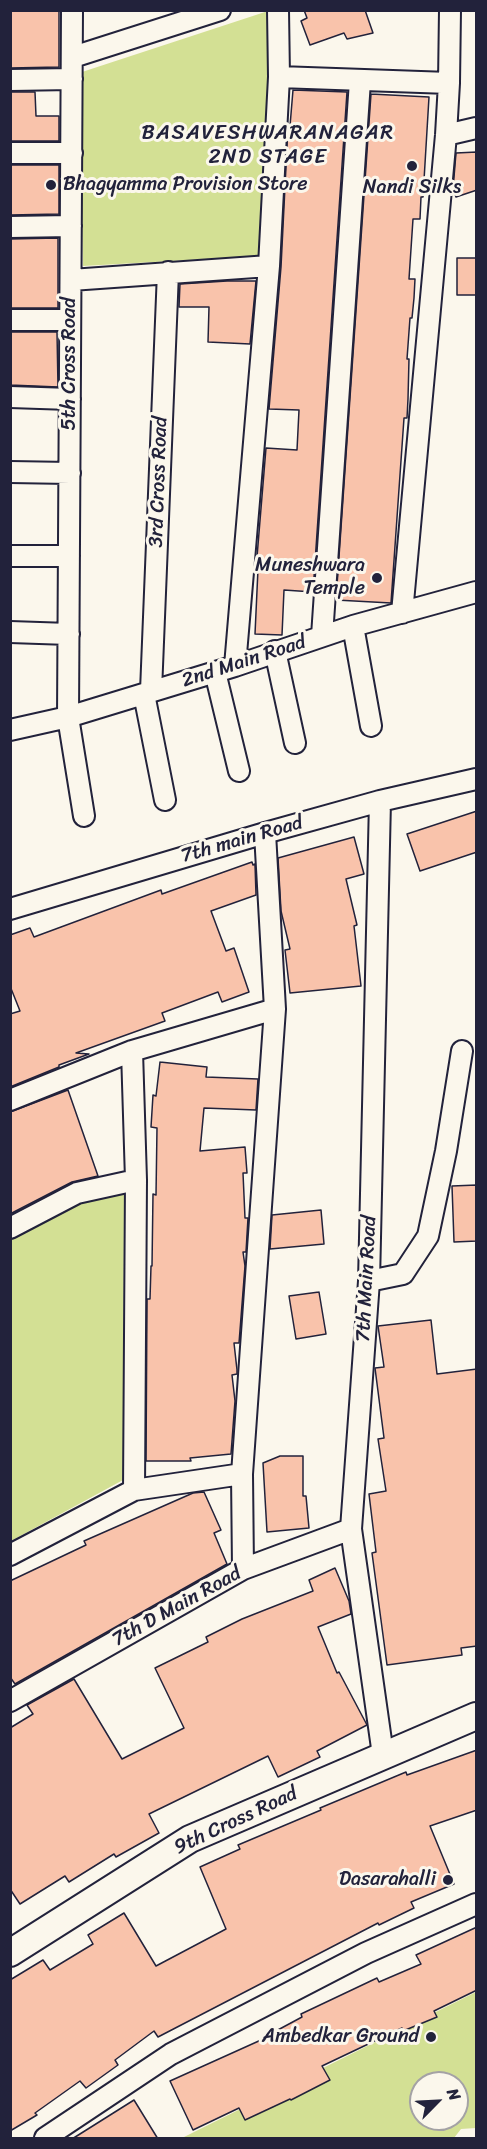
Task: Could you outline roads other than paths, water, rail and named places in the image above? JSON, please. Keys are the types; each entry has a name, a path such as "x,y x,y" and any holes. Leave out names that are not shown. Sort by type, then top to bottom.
{"street":[{"name":"5th Cross Road","path":"72,10 68,717 84,816"},
{"path":"73,57 220,10"},
{"path":"235,666 269,266 279,77 278,10"},
{"path":"402,613 446,135 450,10"},
{"path":"279,77 449,83"},
{"path":"10,80 72,79"},
{"path":"322,636 360,81"},
{"path":"446,135 477,128"},
{"path":"10,153 72,153"},
{"path":"10,227 71,226"},
{"path":"71,280 269,266"},
{"name":"3rd Cross Road","path":"165,800 147,693 168,272"},
{"path":"10,320 70,320"},
{"path":"10,397 70,399"},
{"path":"10,472 69,473"},
{"path":"10,556 69,556"},
{"name":"2nd Main Road","path":"10,730 68,717 235,666 353,626 477,592"},
{"path":"353,626 371,726"},
{"path":"10,632 69,634"},
{"path":"275,651 295,743"},
{"path":"215,672 239,771"},
{"name":"7th main Road","path":"10,909 265,833 380,801 477,779"},
{"name":"7th Main Road","path":"380,801 369,1281 351,1529 383,1755"},
{"path":"243,1569 242,1474 275,1009 265,833"},
{"path":"10,1100 132,1051 275,1009"},
{"path":"132,1051 136,1180 134,1490"},
{"path":"369,1281 403,1274 428,1236 446,1151 462,1051"},
{"path":"10,1228 77,1193 136,1180"},
{"path":"10,1555 134,1490 242,1474"},
{"name":"7th D Main Road","path":"10,1701 243,1569 351,1529"},
{"name":"9th Cross Road","path":"10,1953 190,1839 477,1716"},
{"path":"45,2139 171,2054 366,1953 477,1904"}],"place":[{"name":"Nandi Silks","path":"412,166"},
{"name":"Bhagyamma Provision Store","path":"51,185"},
{"name":"Muneshwara Temple","path":"377,578"},
{"name":"Dasarahalli","path":"448,1880"},
{"name":"Ambedkar Ground","path":"431,2037"}],"district":[{"name":"BASAVESHWARANAGAR 2ND STAGE","path":"268,146"}]}
